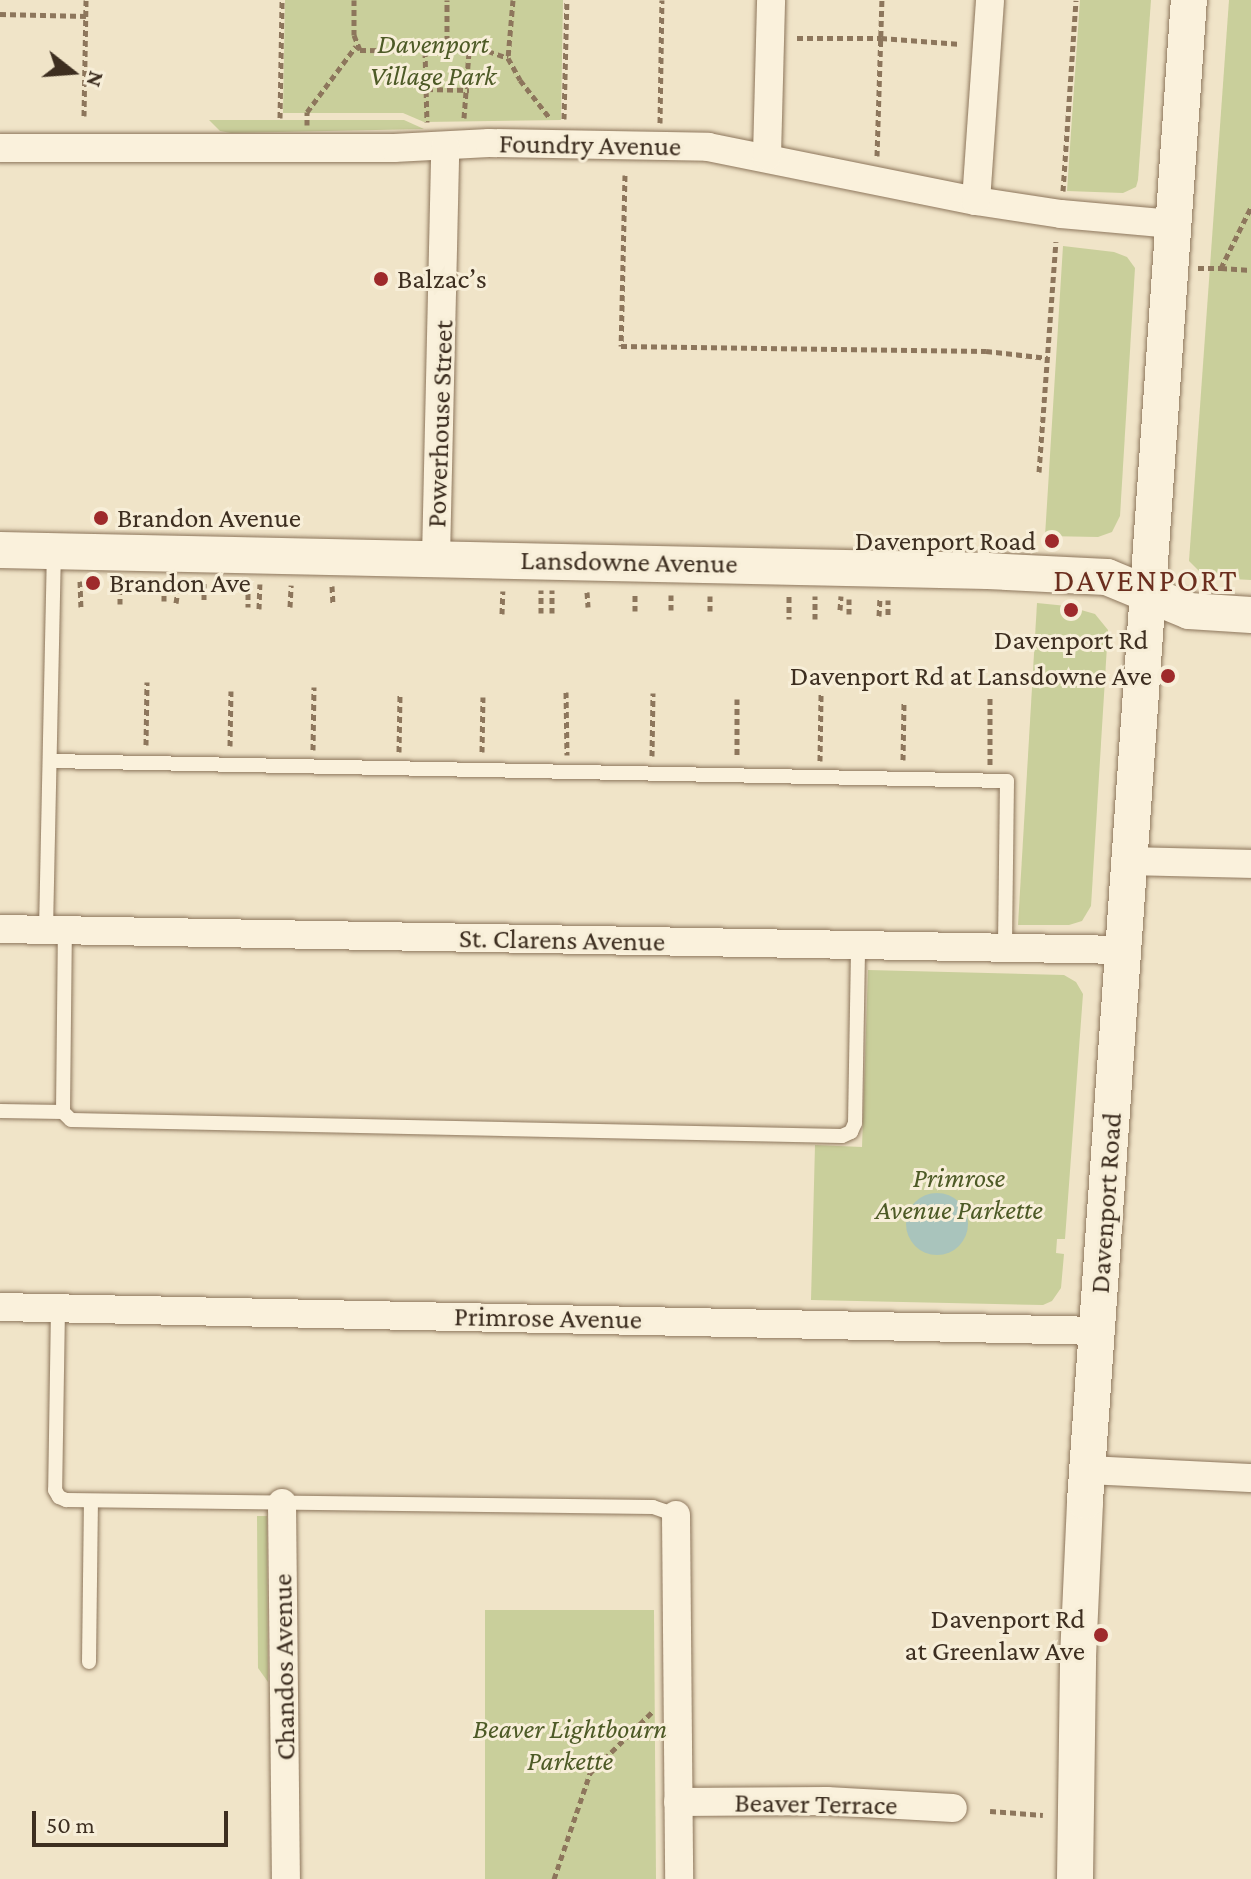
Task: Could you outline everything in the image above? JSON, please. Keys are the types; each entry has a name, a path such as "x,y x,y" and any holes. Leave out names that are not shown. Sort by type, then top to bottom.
{"street":[{"path":"767,156 771,0"},
{"path":"976,201 990,0"},
{"name":"Davenport Road","path":"1075,1879 1078,1642 1087,1470 1189,0"},
{"name":"Foundry Avenue","path":"0,148 445,147 557,134 708,147 767,156 976,201 1061,214 1173,224"},
{"name":"Powerhouse Street","path":"436,557 445,147"},
{"name":"Lansdowne Avenue","path":"0,550 436,557 1092,576 1107,577 1189,611 1251,615"},
{"path":"1130,861 1251,864"},
{"name":"St. Clarens Avenue","path":"0,929 1123,950"},
{"name":"Primrose Avenue","path":"0,1307 1097,1331"},
{"path":"1087,1470 1251,1478"},
{"name":"Chandos Avenue","path":"282,1503 286,1879"},
{"path":"676,1515 679,1879"},
{"name":"Beaver Terrace","path":"678,1802 827,1801 953,1808"}],"lane":[{"path":"54,550 51,761 55,930 63,1112 71,1120 842,1136 851,1132 855,1123 858,945"},
{"path":"51,761 1007,781 1005,948"},
{"path":"0,1111 63,1112"},
{"path":"58,1308 55,1490 59,1497 66,1500 653,1507 676,1515"},
{"path":"89,1662 91,1501"}],"path":[{"path":"84,116 86,0"},
{"path":"280,118 282,0"},
{"path":"307,149 307,112 356,46 354,0"},
{"path":"447,0 447,51"},
{"path":"513,0 508,58 520,80 549,116 557,134"},
{"path":"557,134 567,0"},
{"path":"660,127 662,0"},
{"path":"877,161 882,0"},
{"path":"1063,193 1076,0"},
{"path":"0,14 86,16"},
{"path":"797,38 881,38 966,45"},
{"path":"356,46 368,52 488,51 508,58"},
{"path":"425,51 427,125"},
{"path":"464,122 469,90 469,51"},
{"path":"427,89 469,90"},
{"path":"625,175 621,346 986,351 1048,358"},
{"path":"1221,268 1251,207"},
{"path":"1039,472 1056,242"},
{"path":"1170,267 1251,270"},
{"path":"80,581 81,607"},
{"path":"120,582 120,604"},
{"path":"164,583 164,601"},
{"path":"176,603 179,583"},
{"path":"204,583 204,601"},
{"path":"248,584 248,607"},
{"path":"259,609 260,584"},
{"path":"290,607 291,585"},
{"path":"332,586 333,604"},
{"path":"502,614 503,588"},
{"path":"541,589 541,613"},
{"path":"552,589 552,613"},
{"path":"587,589 588,607"},
{"path":"635,590 635,611"},
{"path":"670,591 671,610"},
{"path":"710,611 711,591"},
{"path":"789,593 789,619"},
{"path":"815,593 815,619"},
{"path":"840,610 841,594"},
{"path":"849,614 850,594"},
{"path":"879,616 880,595"},
{"path":"888,595 888,615"},
{"path":"145,763 147,682"},
{"path":"313,766 314,687"},
{"path":"230,764 231,691"},
{"path":"566,692 567,771"},
{"path":"398,768 400,693"},
{"path":"652,773 653,693"},
{"path":"819,777 821,694"},
{"path":"482,770 483,697"},
{"path":"990,698 990,780"},
{"path":"737,699 738,775"},
{"path":"903,779 904,701"},
{"path":"554,1879 590,1773 658,1708"},
{"path":"990,1811 1043,1815"}],"green space":[{"name":"Davenport Village Park","path":"285,0 563,0 561,120 424,122 403,113 283,113"},
{"path":"1080,0 1151,0 1138,180 1136,187 1123,193 1067,191"},
{"path":"1229,0 1251,0 1251,580 1214,578 1202,574 1189,561"},
{"path":"209,120 404,120 424,129 231,133 220,131"},
{"path":"1063,246 1114,252 1127,257 1135,268 1120,516 1112,532 1098,537 1045,536"},
{"path":"1037,603 1067,606 1095,614 1108,630 1091,906 1082,921 1069,925 1018,925"},
{"name":"Primrose Avenue Parkette","path":"868,970 1064,975 1076,982 1083,994 1065,1239 1057,1239 1056,1253 1064,1254 1061,1288 1052,1301 1043,1305 811,1300 815,1145 862,1147"},
{"path":"257,1516 267,1516 268,1682 258,1668"},
{"name":"Beaver Lightbourn Parkette","path":"485,1610 654,1610 656,1879 485,1879"}],"water":[{"path":"937,1193 959,1202 968,1224 959,1246 937,1255 915,1246 906,1224 915,1202"}],"place":[{"name":"Balzac’s","path":"381,279"},
{"name":"Brandon Avenue","path":"101,518"},
{"name":"Davenport Road","path":"1052,541"},
{"name":"Brandon Ave","path":"93,583"},
{"name":"Davenport Rd","path":"1071,610"},
{"name":"Davenport Rd at Lansdowne Ave","path":"1168,676"},
{"name":"Davenport Rd at Greenlaw Ave","path":"1101,1635"}],"district":[{"name":"DAVENPORT","path":"1146,580"}]}
